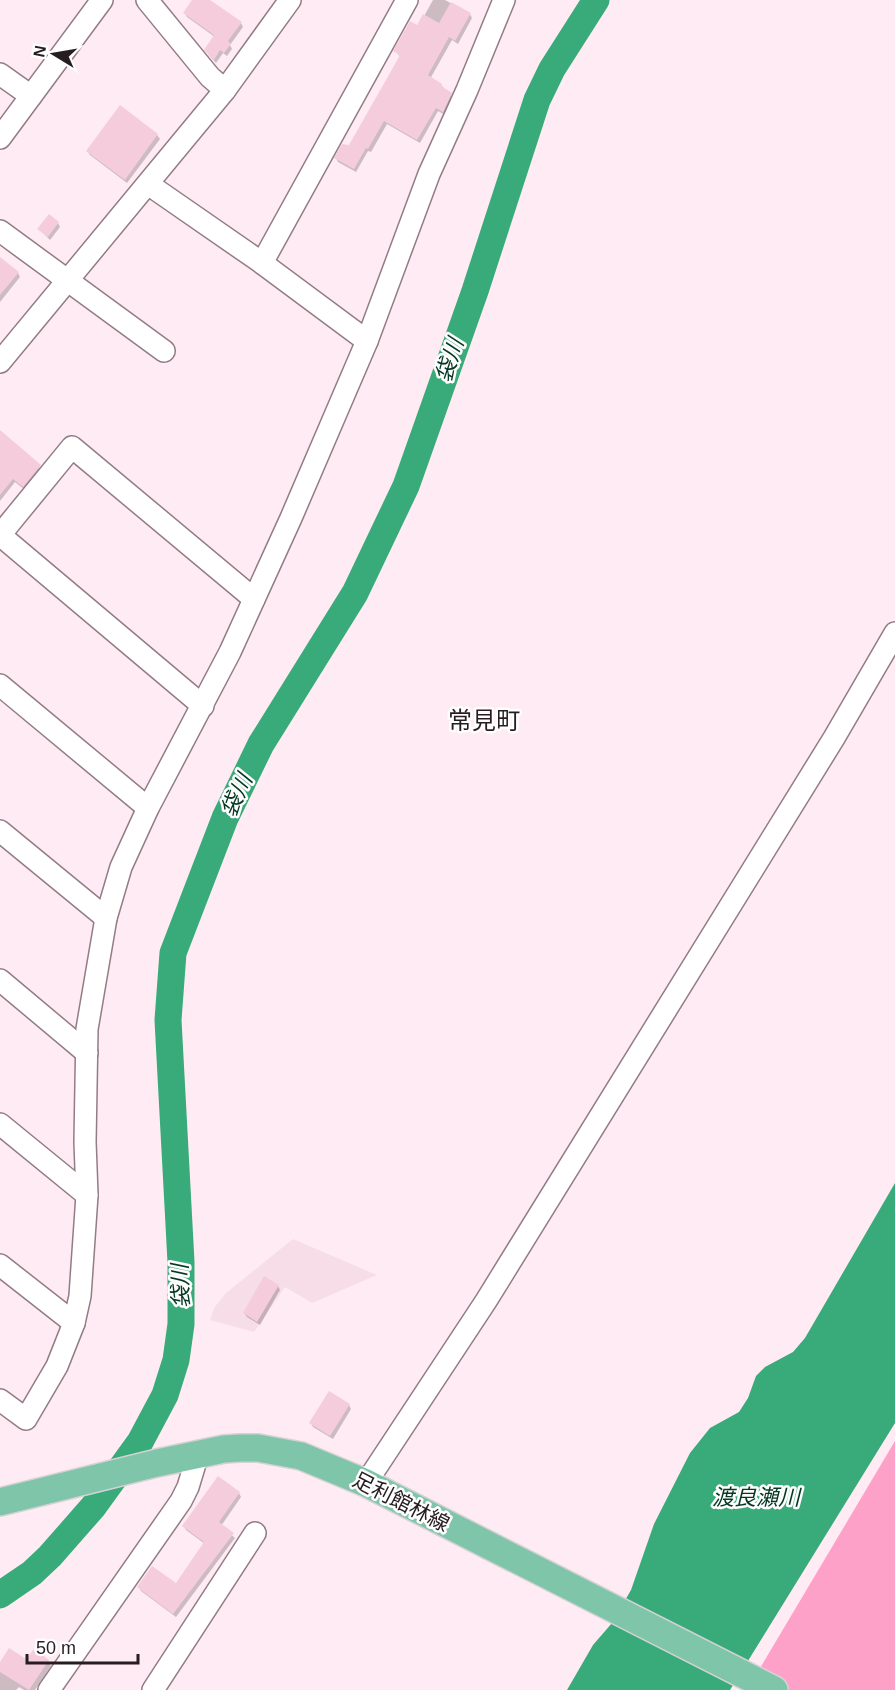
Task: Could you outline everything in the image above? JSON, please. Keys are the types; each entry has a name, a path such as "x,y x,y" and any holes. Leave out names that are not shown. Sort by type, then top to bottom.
{"main road":[{"name":"足利館林線","path":"0,1502 195,1455 240,1448 282,1452 309,1459 374,1487 774,1690"}],"street":[{"path":"0,138 102,0"},
{"path":"147,0 210,77 225,90"},
{"path":"0,362 225,90 290,0"},
{"path":"262,263 407,0"},
{"path":"0,1400 26,1419 48,1384 74,1323 83,1277 87,1196 85,1142 87,1029 106,918 121,867 148,808 203,706 254,599 367,341 429,174 504,0"},
{"path":"0,74 31,96"},
{"path":"148,184 262,263 367,341"},
{"path":"0,231 164,351"},
{"path":"203,706 0,535 72,447 254,599"},
{"path":"374,1487 486,1301 834,738 895,633"},
{"path":"0,685 148,808"},
{"path":"0,831 106,918"},
{"path":"0,980 87,1053"},
{"path":"0,1124 87,1196"},
{"path":"0,1265 74,1323"},
{"path":"49,1690 181,1501 188,1486 195,1455"},
{"path":"153,1690 255,1533"}],"shaded area":[{"path":"293,1239 377,1275 312,1303 285,1287 254,1332 210,1320 214,1308 226,1293"},
{"path":"895,1441 895,1690 747,1690"}],"water":[{"name":"渡良瀬川","path":"895,1183 895,1423 730,1690 567,1690 593,1645 612,1623 631,1590 654,1524 690,1453 710,1428 739,1412 748,1398 756,1376 765,1367 793,1352 805,1338"}],"building":[{"path":"192,0 210,0 242,22 228,41 231,44 224,53 220,50 214,60 204,50 214,35 183,13"},
{"path":"451,2 471,13 455,41 449,37 428,75 452,93 443,112 436,108 417,140 384,121 354,169 334,158 342,144 349,145 400,55 393,51 410,21 417,25 423,14 439,23"},
{"path":"120,105 158,134 125,180 86,151"},
{"path":"49,214 59,222 48,237 37,229"},
{"path":"0,257 19,272 0,295"},
{"path":"0,430 41,465 23,487 13,479 0,495"},
{"path":"264,1276 279,1285 257,1322 243,1313"},
{"path":"329,1391 350,1404 330,1436 309,1423"},
{"path":"218,1476 240,1492 219,1522 234,1533 173,1614 137,1587 152,1566 176,1583 204,1542 182,1526"},
{"path":"9,1648 26,1659 34,1649 49,1660 29,1690 0,1672 0,1662"}],"waterway":[{"name":"袋川","path":"0,1595 32,1573 50,1556 93,1507 140,1442 165,1395 176,1360 181,1324 181,1262 168,1020 173,953 225,818 261,744 355,593 406,486 475,291 537,100 552,69 596,0"}],"district":[{"name":"常見町","path":"484,721"}]}
